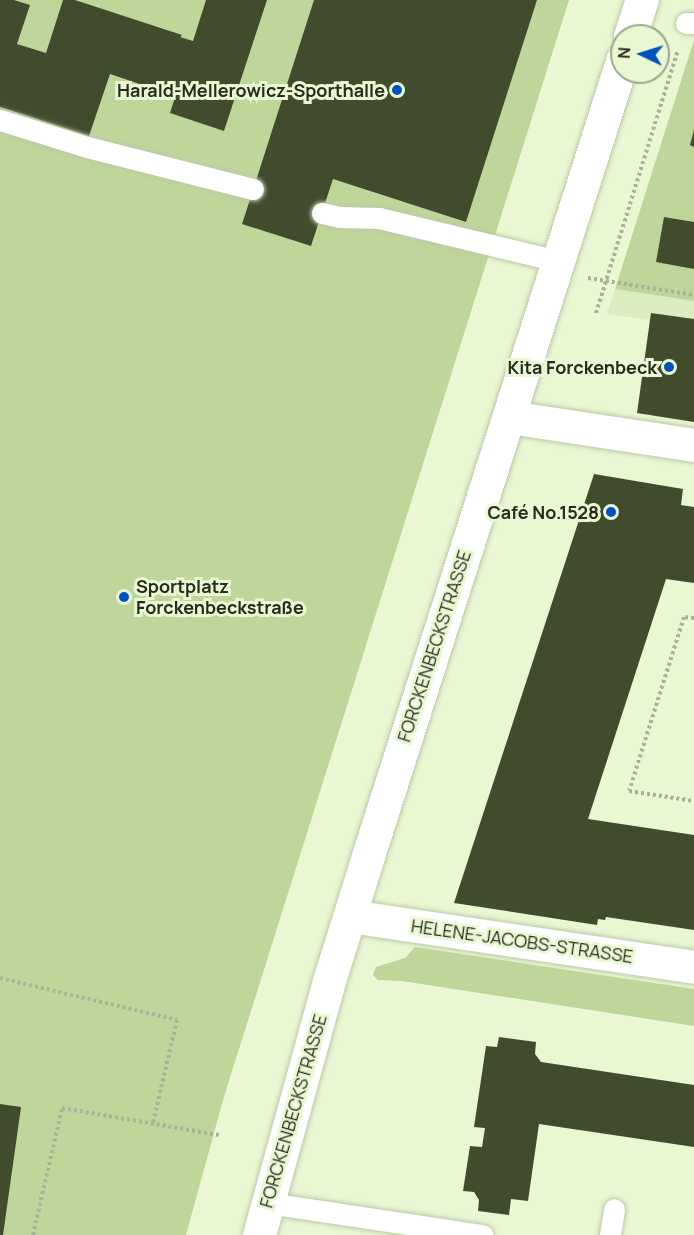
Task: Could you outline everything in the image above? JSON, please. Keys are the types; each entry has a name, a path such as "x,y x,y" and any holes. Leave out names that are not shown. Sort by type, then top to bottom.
{"street":[{"path":"634,24 642,0"},
{"name":"FORCKENBECKSTRASSE","path":"259,1235 350,916 615,84"},
{"path":"508,417 694,444"},
{"name":"HELENE-JACOBS-STRASSE","path":"350,916 694,967"}],"lane":[{"path":"0,120 87,147 253,189"},
{"path":"322,213 339,217 379,218 558,261"},
{"path":"268,1203 483,1235"},
{"path":"610,1235 614,1209"}],"path":[{"path":"596,313 604,281 690,23"},
{"path":"604,281 694,295"},
{"path":"694,618 684,617 628,791 694,801"},
{"path":"0,978 177,1020 153,1122"},
{"path":"33,1235 62,1108 219,1135"}],"shaded area":[{"path":"0,0 569,0 223,1100 186,1235 0,1235"},
{"path":"694,40 694,301 615,289"},
{"name":"Kita Forckenbeck","path":"615,289 694,301 694,422 637,413 650,320 607,314"},
{"path":"415,947 694,989 694,1026 402,981 378,980 373,975 376,967 405,958"}],"building":[{"path":"0,0 14,0 30,5 17,44 46,53 63,0 75,0 182,35 180,37 193,41 206,0 267,0 224,131 170,113 177,91 165,87 163,92 110,74 89,136 0,107"},
{"name":"Harald-Mellerowicz-Sporthalle","path":"314,0 537,0 466,222 333,179 311,246 242,224"},
{"path":"694,130 694,147 690,145"},
{"path":"664,217 694,222 694,269 656,262"},
{"name":"Kita Forckenbeck","path":"651,313 694,319 694,422 637,413"},
{"path":"594,474 683,489 681,505 694,507 694,583 666,579 588,819 694,835 694,930 606,917 605,920 598,919 597,925 454,903"},
{"path":"499,1037 536,1042 535,1054 541,1062 694,1085 694,1147 539,1124 528,1201 511,1199 509,1215 478,1211 479,1200 474,1192 463,1191 470,1146 482,1147 485,1128 474,1127 486,1046 497,1047"},
{"path":"0,1104 21,1107 3,1235 0,1235"}],"place":[{"name":"Harald-Mellerowicz-Sporthalle","path":"397,90"},
{"name":"Kita Forckenbeck","path":"669,367"},
{"name":"Café No.1528","path":"611,512"},
{"name":"Sportplatz Forckenbeckstraße","path":"124,597"}]}
